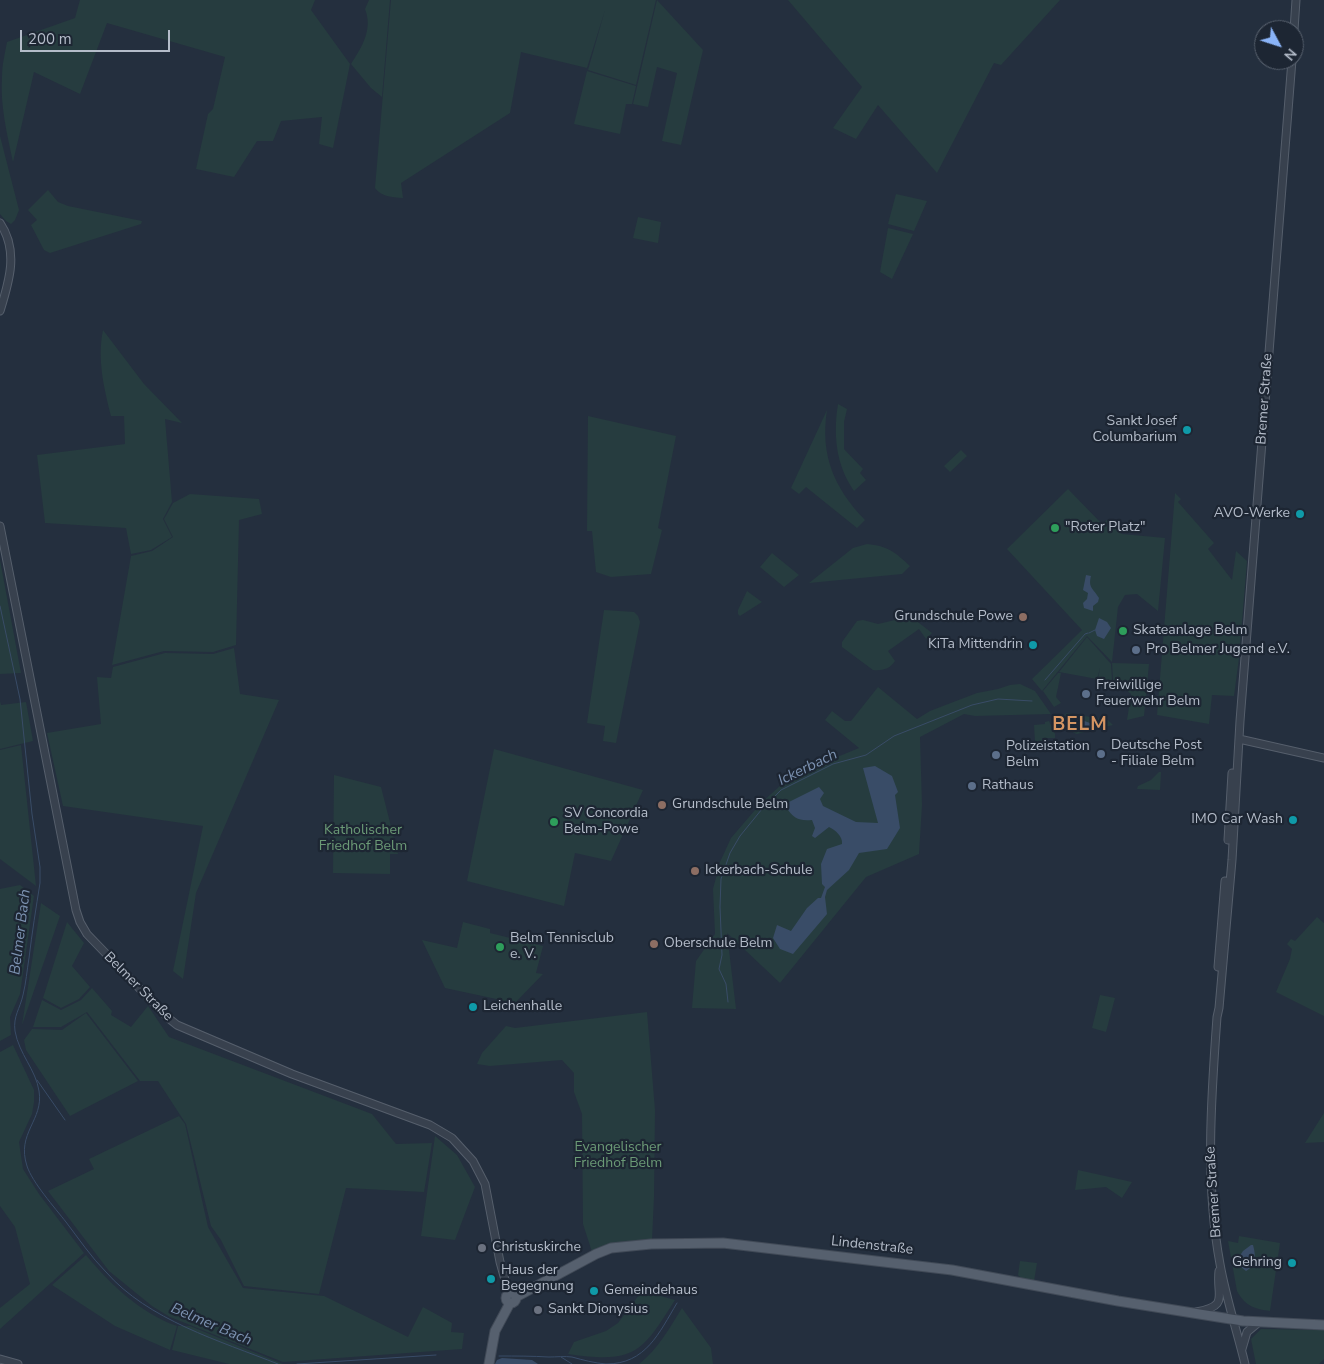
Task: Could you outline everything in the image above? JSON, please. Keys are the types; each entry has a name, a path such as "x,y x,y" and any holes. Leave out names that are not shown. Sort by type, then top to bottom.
{"main road":[{"name":"Lindenstraße","path":"512,1298 611,1248 651,1244 724,1243 952,1270 1232,1319 1324,1325"},
{"path":"489,1364 495,1331 512,1298"}],"street":[{"path":"1295,20 1296,0"},
{"name":"Bremer Straße","path":"1245,1364 1232,1319 1220,1263 1214,1218 1210,1143 1211,1108 1291,70"},
{"path":"0,223 5,231 10,247 11,260 11,273 0,311"},
{"name":"Belmer Straße","path":"0,526 74,901 80,922 99,948 177,1025 292,1074 399,1112 452,1138 473,1161 485,1184 500,1262 512,1298"},
{"path":"1239,739 1324,758"},
{"name":"Bremer Straße","path":"1217,1017 1215,1008 1216,981 1234,758 1239,739"},
{"path":"1190,1313 1211,1308 1218,1303 1220,1296 1218,1279 1220,1263"},
{"path":"1242,1352 1247,1332 1259,1322"},
{"path":"0,1359 18,1364"}],"green space":[{"path":"80,0 315,0 311,10 350,64 333,148 319,144 322,117 281,121 273,141 257,141 234,177 196,169 208,114 213,109 225,57 107,23 80,94 34,72 13,162 4,120 2,98 2,68 7,42 75,18"},
{"path":"369,0 390,0 382,97 371,88 351,64 359,51 367,31 368,24 365,9"},
{"path":"391,0 656,0 636,85 588,70 605,10 587,68 521,52 510,113 401,183 403,198 384,195 375,188"},
{"path":"657,0 703,50 681,145 662,141 677,73 657,67 648,107 633,104"},
{"path":"788,0 1060,0 1001,65 994,63 937,173 878,105 856,139 833,128 862,87"},
{"path":"587,71 636,86 632,104 626,104 620,134 574,124"},
{"path":"0,136 19,210 11,224 0,214"},
{"path":"48,190 58,202 68,206 142,221 141,224 50,253 44,250 31,225 37,220 28,210"},
{"path":"896,194 927,201 914,231 888,224"},
{"path":"638,217 661,222 658,243 633,238"},
{"path":"888,228 913,234 892,279 880,272"},
{"path":"103,330 144,384 182,423 165,419 172,502 163,519 172,537 151,550 131,554 126,528 45,523 37,455 125,444 124,416 111,416 104,384 101,363"},
{"path":"838,404 847,409 844,422 844,449 863,469 860,473 866,480 854,491 843,471 837,449"},
{"path":"827,410 825,426 828,456 832,470 845,496 865,520 857,528 806,487 799,494 791,488"},
{"path":"588,416 676,436 658,528 662,530 651,574 611,577 596,572 592,531 587,531"},
{"path":"961,450 967,456 950,472 944,466"},
{"path":"1068,489 1102,524 1107,520 1122,534 1165,538 1158,611 1137,594 1125,595 1118,607 1112,662 1087,636 1042,691 1032,679 1082,630 1007,549"},
{"path":"1175,493 1181,499 1178,502 1214,543 1208,549 1232,580 1236,551 1247,561 1234,696 1212,695 1209,724 1157,715"},
{"path":"190,494 259,499 262,514 239,520 236,645 213,652 164,651 112,665 131,556 152,551 173,537 164,519 173,503"},
{"path":"867,544 880,546 891,551 910,566 902,574 809,583 853,548"},
{"path":"772,553 799,575 784,587 760,567"},
{"path":"0,560 21,673 0,674"},
{"path":"747,591 762,602 740,616 738,610"},
{"path":"604,610 634,612 640,622 616,743 603,741 605,726 587,723"},
{"path":"908,617 914,619 932,633 926,639 919,629 888,651 895,661 886,669 873,670 842,647 842,642 857,621 863,620 878,624"},
{"path":"1087,637 1111,664 1112,680 1098,679 1100,668 1097,679 1059,672"},
{"path":"234,648 240,694 279,700 196,893 183,979 173,971 203,826 63,806 47,733 101,724 97,677 111,678 113,667 165,653 213,654"},
{"path":"1112,663 1149,664 1144,716 1127,720 1131,694 1113,680"},
{"path":"1058,673 1061,673 1056,697 1061,703 1054,707 1043,691"},
{"path":"1020,684 1035,691 1051,714 975,716 964,714 920,737 922,805 919,854 866,877 780,983 727,933 736,1009 692,1008 696,961 715,934 713,889 720,862 731,838 761,803 791,776 859,748 825,720 832,711 845,721 851,721 878,687 917,719 930,711 977,693"},
{"path":"0,701 1,705 26,702 33,741 0,749"},
{"path":"1067,713 1108,720 1113,725 1077,734 1065,725 1061,717"},
{"path":"1049,721 1055,738 1042,738 1042,742 1035,742 1034,725 1045,724 1045,722"},
{"path":"21,745 36,886 0,859 0,750"},
{"name":"SV Concordia Belm-Powe","path":"494,749 643,790 611,861 575,853 564,906 467,881"},
{"path":"1161,772 1160,790 1137,789 1138,786 1151,780"},
{"name":"Katholischer Friedhof Belm","path":"334,775 381,787 398,854 390,854 390,874 333,873"},
{"path":"20,885 34,896 20,994 10,1017 11,1035 0,1041 0,889"},
{"path":"41,903 60,916 22,1025"},
{"path":"1317,917 1324,923 1324,1016 1276,992 1290,959 1292,949 1287,944 1291,939 1295,941"},
{"path":"67,922 84,943 72,966 90,987 79,999 61,1008 43,998"},
{"path":"463,922 490,929 490,933 543,946 536,973 543,974 515,1003 445,988 422,940 457,948"},
{"path":"92,988 112,1011 111,1015 131,1027 148,1006 169,1037 372,1114 396,1144 432,1143 424,1192 346,1188 319,1294 244,1286 221,1240 211,1226 186,1124 158,1081 140,1081 87,1012 61,1027 33,1027 42,1000 61,1010 81,1000"},
{"path":"1100,995 1115,998 1106,1032 1092,1028"},
{"name":"Evangelischer Friedhof Belm","path":"647,1012 655,1110 652,1240 616,1243 592,1252 583,1224 582,1114 574,1092 574,1073 562,1060 490,1066 477,1064 482,1053 506,1026 515,1028"},
{"path":"86,1013 138,1081 70,1116 26,1050 24,1040 32,1029 62,1030"},
{"path":"13,1045 34,1090 32,1114 19,1142 23,1169 39,1194 84,1253 0,1329 0,1308 30,1284 15,1227 0,1206 0,1052"},
{"path":"1324,1113 1324,1142 1305,1143"},
{"path":"179,1116 185,1124 208,1227 243,1288 324,1296 408,1337 423,1307 452,1323 451,1332 464,1333 462,1349 283,1362 170,1317 152,1306 109,1271 48,1191 94,1169 89,1159"},
{"path":"435,1136 457,1155 475,1187 455,1240 421,1236"},
{"path":"1078,1170 1132,1182 1122,1198 1106,1187 1075,1190"},
{"path":"1239,1236 1280,1243 1270,1311 1251,1306 1243,1300 1237,1291 1228,1241 1238,1243"},
{"path":"86,1255 116,1287 138,1305 151,1314 177,1326 170,1350 115,1326 52,1285"},
{"path":"1020,1261 1037,1263 1034,1281 1022,1279 1018,1275"},
{"path":"642,1291 675,1300 645,1343 623,1355 609,1357 568,1354 574,1342 606,1331 618,1323"},
{"path":"682,1308 711,1348 713,1364 639,1364 658,1345"},
{"path":"178,1326 190,1326 283,1364 229,1364 172,1350"},
{"path":"1261,1329 1324,1330 1324,1359 1319,1364 1256,1364 1251,1339"}],"water":[{"path":"1086,575 1091,576 1091,586 1099,598 1098,602 1093,606 1093,611 1084,608 1083,603 1087,599 1088,593 1083,590"},
{"path":"1099,618 1107,622 1111,628 1104,639 1097,636 1095,630"},
{"path":"1076,718 1090,723 1104,721 1106,723 1081,729 1073,727 1071,723"},
{"path":"875,766 892,776 898,792 895,795 900,828 887,849 859,853 849,870 827,890 825,897 827,914 793,954 780,949 773,938 777,925 791,931 807,908 818,898 821,898 825,887 822,884 821,864 827,849 842,844 840,836 829,827 815,838 812,836 815,828 812,820 794,817 786,807 787,803 819,787 824,793 820,799 823,806 856,822 878,823 863,768"},
{"path":"1253,1245 1255,1256 1252,1266 1246,1271 1241,1267 1239,1257"},
{"path":"502,1358 532,1360 538,1364 495,1364 497,1360"}],"waterway":[{"name":"Belmer Bach","path":"0,606 20,699 32,814 40,867 40,883 26,981 15,1026 17,1039 35,1076 39,1091 38,1110 25,1144 27,1166 39,1187 90,1254 123,1289 142,1303 186,1327 278,1364"},
{"path":"1089,633 1095,630"},
{"path":"1045,680 1085,634 1088,633"},
{"name":"Ickerbach","path":"728,1002 726,984 719,969 722,955 721,879 730,853 740,836 762,809 781,790 833,764 866,755 894,736 972,705 998,699 1032,701"},
{"path":"37,1080 65,1120"},
{"name":"Ickerbach","path":"499,1356 569,1357 602,1364 620,1363 631,1359 650,1345 677,1303"},
{"name":"Belmer Bach","path":"297,1364 436,1355"},
{"name":"Ickerbach","path":"561,1357 572,1364"}],"place":[{"name":"Sankt Josef Columbarium","path":"1187,430"},
{"name":"AVO-Werke","path":"1300,514"},
{"name":"\"Roter Platz\"","path":"1055,528"},
{"name":"Grundschule Powe","path":"1023,617"},
{"name":"Skateanlage Belm","path":"1123,631"},
{"name":"KiTa Mittendrin","path":"1033,645"},
{"name":"Pro Belmer Jugend e.V.","path":"1136,650"},
{"name":"Freiwillige Feuerwehr Belm","path":"1086,694"},
{"name":"Deutsche Post - Filiale Belm","path":"1101,754"},
{"name":"Polizeistation Belm","path":"996,755"},
{"name":"Rathaus","path":"972,786"},
{"name":"Grundschule Belm","path":"662,805"},
{"name":"IMO Car Wash","path":"1293,820"},
{"name":"SV Concordia Belm-Powe","path":"554,822"},
{"name":"Ickerbach-Schule","path":"695,871"},
{"name":"Oberschule Belm","path":"654,944"},
{"name":"Belm Tennisclub e. V.","path":"500,947"},
{"name":"Leichenhalle","path":"473,1007"},
{"name":"Christuskirche","path":"482,1248"},
{"name":"Gehring","path":"1292,1263"},
{"name":"Haus der Begegnung","path":"491,1279"},
{"name":"Gemeindehaus","path":"594,1291"},
{"name":"Sankt Dionysius","path":"538,1310"}],"district":[{"name":"BELM","path":"1080,725"}]}
